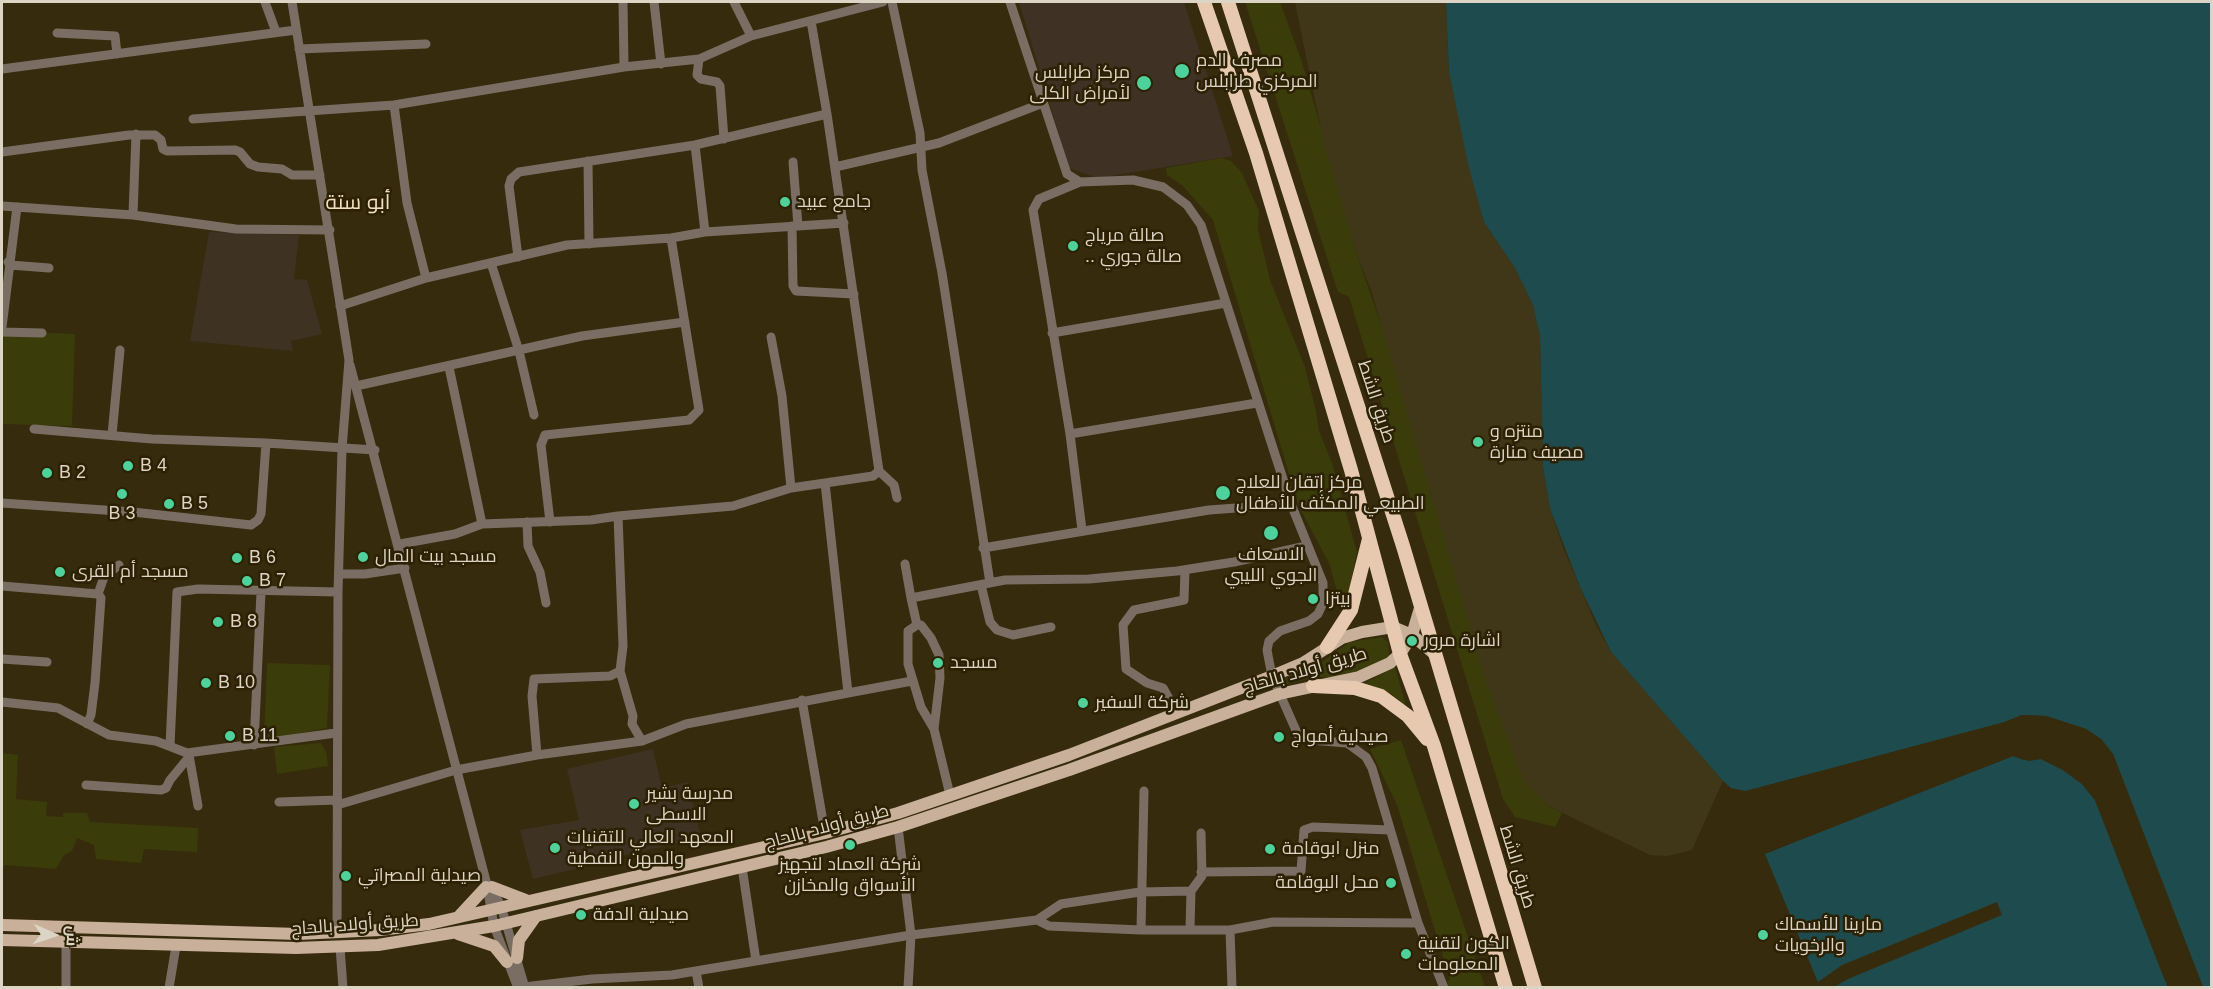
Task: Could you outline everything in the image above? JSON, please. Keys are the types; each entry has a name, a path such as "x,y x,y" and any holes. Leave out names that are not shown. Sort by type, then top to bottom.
{"highway":[{"path":"1204,2 1256,153 1370,534 1401,654 1434,746 1506,987"},
{"name":"طريق الشط","path":"1228,2 1420,608 1535,987"},
{"path":"1327,647 1351,610 1370,534"},
{"path":"1313,686 1355,688 1381,696 1408,716 1434,746"}],"main road":[{"name":"طريق أولاد بالحاج","path":"2,940 176,946 340,947 378,945 500,925 826,847 898,827 1069,770 1279,694 1359,677 1390,663 1401,654 1412,635 1420,608"},
{"name":"طريق أولاد بالحاج","path":"2,925 337,933 380,930 457,918 525,900 825,833 950,795 1069,755 1272,676 1302,663 1327,647 1362,632 1393,627"},
{"path":"1393,627 1412,635 1432,652"},
{"path":"457,918 488,885 525,900"},
{"path":"457,933 494,946 512,960 519,940 536,916"}],"street":[{"path":"265,2 276,32"},
{"path":"292,2 349,360 400,544 456,770 500,925 522,987 592,979 672,975 910,935 1037,920 1061,904 1140,892 1191,891"},
{"path":"623,2 624,67"},
{"path":"654,2 661,64"},
{"path":"734,2 751,36"},
{"path":"193,120 394,105 624,67 699,59 751,36 883,2"},
{"path":"892,2 921,148 984,548 990,622 997,630 1013,635 1051,627"},
{"path":"1010,2 1065,170 1080,182"},
{"path":"811,21 827,114 879,471 894,485 897,498"},
{"path":"2,69 296,30"},
{"path":"57,33 115,36 117,54"},
{"path":"299,48 426,44"},
{"path":"699,59 698,75 701,79 717,81 720,86 724,139"},
{"path":"835,167 921,148 979,129 1043,103"},
{"path":"394,105 407,203 426,278"},
{"path":"518,257 509,189 511,179 519,172 695,145 827,114"},
{"path":"2,153 136,134 155,135 161,140 163,149 167,151 235,150 240,152 250,164 258,167 282,169 292,175 320,176"},
{"path":"134,215 136,134"},
{"path":"695,145 705,232"},
{"path":"588,161 589,244"},
{"path":"793,162 795,226 793,286 801,293 854,294"},
{"path":"1082,530 1070,434 1033,210 1039,199 1080,182 1143,181 1162,187 1180,198 1201,225 1291,504 1306,546 1321,576 1323,603 1318,614 1309,621 1280,631 1272,637 1268,651 1272,676 1298,735 1302,738 1347,742 1366,757 1418,923 1444,987"},
{"path":"2,206 134,215 236,229 330,230"},
{"path":"17,207 8,262 2,330 42,333"},
{"path":"340,306 426,278 567,245 671,238 705,232 843,223"},
{"path":"550,522 541,445 545,435 689,420 697,414 700,406 671,238"},
{"path":"8,262 10,265 49,268"},
{"path":"491,263 519,351 534,415"},
{"path":"1052,333 1226,303"},
{"path":"356,386 582,336 685,322"},
{"path":"771,337 782,396 791,488"},
{"path":"112,435 120,351"},
{"path":"337,933 338,592 342,448 349,360"},
{"path":"448,367 482,524"},
{"path":"1070,434 1257,403"},
{"path":"34,429 375,450"},
{"path":"2,503 122,511 251,525 258,520 261,514 266,443"},
{"path":"400,544 455,534 482,524 591,520 733,506 791,488 873,476 879,471"},
{"path":"825,483 848,693"},
{"path":"984,548 1209,510 1291,504"},
{"path":"618,516 623,646 620,670 633,716 632,724 642,741"},
{"path":"527,522 528,546 540,572 546,603"},
{"path":"911,598 986,584 1043,578 1089,579 1185,570 1306,546"},
{"path":"905,564 917,625"},
{"path":"87,724 91,716 94,683 101,598 98,594 104,577 119,565"},
{"path":"339,574 378,573 405,568"},
{"path":"1177,713 1163,688 1147,683 1127,671 1123,625 1134,610 1184,600 1185,570"},
{"path":"2,586 98,594"},
{"path":"170,746 177,592 198,589 338,592"},
{"path":"254,745 261,592"},
{"path":"917,625 908,631 907,646 912,681 921,707 933,729 950,795"},
{"path":"917,625 921,625 936,646 941,663 933,729"},
{"path":"2,659 47,662"},
{"path":"537,754 532,696 534,679 610,676 620,670"},
{"path":"279,802 337,802 456,770 537,754 642,741 686,724 802,700 912,681"},
{"path":"802,700 825,833"},
{"path":"2,702 58,708 109,735 156,741 189,755 336,733"},
{"path":"86,785 161,790 168,786 189,755"},
{"path":"189,755 198,806"},
{"path":"1141,930 1140,892 1144,791"},
{"path":"898,827 910,935 908,987"},
{"path":"1201,872 1301,871 1304,830 1313,827 1390,830"},
{"path":"1190,928 1191,891 1201,880 1201,833"},
{"path":"742,867 756,962"},
{"path":"1037,920 1049,926 1141,930 1190,928 1230,930 1273,922 1418,923"},
{"path":"1230,930 1232,987"},
{"path":"66,942 66,987"},
{"path":"169,987 176,946"},
{"path":"340,947 343,987"},
{"path":"696,971 699,987"}],"shaded area":[{"path":"1019,2 1184,2 1233,156 1098,178 1069,168"},
{"path":"1245,2 1280,2 1302,62 1357,255 1548,806 1562,813 1555,827 1515,817 1503,799 1349,297 1338,292"},
{"path":"1221,158 1231,161 1242,173 1259,211 1258,229 1270,280 1305,367 1319,431 1332,463 1357,552 1348,597 1340,602 1329,563 1299,507 1213,220 1182,185 1167,175 1166,168"},
{"path":"209,232 299,235 294,279 307,280 322,334 291,341 293,351 190,341"},
{"path":"2,331 75,334 72,426 2,424"},
{"path":"1382,637 1388,642 1389,656 1381,663 1366,670 1337,677 1314,677 1286,685 1284,678 1319,664 1350,642"},
{"path":"267,663 330,665 327,728 264,740"},
{"path":"1395,667 1406,706 1390,693 1365,683"},
{"path":"1401,740 1485,987 1449,987 1447,981 1450,980 1397,805 1370,749"},
{"path":"321,743 326,752 328,766 277,774 274,747"},
{"name":"مدرسة بشير الاسطى","path":"653,749 662,788 688,782 701,838 589,863 587,856 588,866 533,879 520,830 579,820 567,769"},
{"path":"2,753 18,755 16,799 47,802 46,816 63,817 63,813 87,813 90,822 198,828 197,852 144,849 141,863 96,859 94,845 77,838 72,851 64,855 56,869 5,865 2,868"}],"sand":[{"name":"منتزه و مصيف منارة","path":"1295,2 1446,2 1449,72 1484,222 1515,268 1533,305 1540,336 1543,466 1550,509 1563,547 1596,625 1611,652 1723,781 1692,850 1667,856 1650,855 1548,806 1524,782 1486,682 1371,290 1357,255 1324,144"}],"water":[{"path":"1446,2 2211,2 2211,987 2203,987 2113,754 2101,739 2086,729 2046,716 2022,715 2005,722 1746,791 1731,788 1723,781 1611,652 1580,587 1550,509 1543,466 1540,336 1533,305 1515,268 1484,222 1469,168 1449,72"},
{"path":"2013,756 2024,760 2041,759 2063,770 2082,784 2095,800 2168,987 1820,987 1765,854"}],"pier":[{"path":"2022,715 2046,716 2086,729 2101,739 2113,754 2203,987 2200,988 2110,756 2099,741 2085,731 2046,719 2023,718 2006,725 1747,794 1746,791 2005,722"},
{"path":"2012,753 2028,758 2041,757 2064,767 2084,782 2097,799 2171,988 2168,987 2163,976 2095,800 2082,784 2063,770 2041,759 2029,761 2013,756 1767,852 1766,849"},
{"path":"1997,902 2002,915 1848,979 1834,987 1820,987 1818,982 1842,965"}],"place":[{"name":"مصرف الدم المركزي طرابلس","path":"1182,71"},
{"name":"مركز طرابلس لأمراض الكلى","path":"1144,83"},
{"name":"جامع عبيد","path":"785,202"},
{"name":"صالة مرياج .. صالة جوري","path":"1073,246"},
{"name":"منتزه و مصيف منارة","path":"1478,442"},
{"name":"B 4","path":"128,466"},
{"name":"B 2","path":"47,473"},
{"name":"مركز إتقان للعلاج الطبيعي المكثف للأطفال","path":"1223,493"},
{"name":"B 3","path":"122,494"},
{"name":"B 5","path":"169,504"},
{"name":"الاسعاف الجوي الليبي","path":"1271,533"},
{"name":"مسجد بيت المال","path":"363,557"},
{"name":"B 6","path":"237,558"},
{"name":"مسجد أم القرى","path":"60,572"},
{"name":"B 7","path":"247,581"},
{"name":"بيتزا","path":"1313,599"},
{"name":"B 8","path":"218,622"},
{"name":"اشارة مرور","path":"1412,641"},
{"name":"مسجد","path":"938,663"},
{"name":"B 10","path":"206,683"},
{"name":"شركة السفير","path":"1083,703"},
{"name":"B 11","path":"230,736"},
{"name":"صيدلية أمواج","path":"1279,737"},
{"name":"مدرسة بشير الاسطى","path":"634,804"},
{"name":"شركة العماد لتجهيز الأسواق والمخازن","path":"850,845"},
{"name":"المعهد العالي للتقنيات والمهن النفطية","path":"555,848"},
{"name":"منزل ابوقامة","path":"1270,849"},
{"name":"صيدلية المصراتي","path":"346,876"},
{"name":"محل البوقامة","path":"1391,883"},
{"name":"صيدلية الدفة","path":"581,915"},
{"name":"مارينا للأسماك والرخويات","path":"1763,935"},
{"name":"الكون لتقنية المعلومات","path":"1406,954"}],"district":[{"name":"أبو ستة","path":"358,203"}]}
